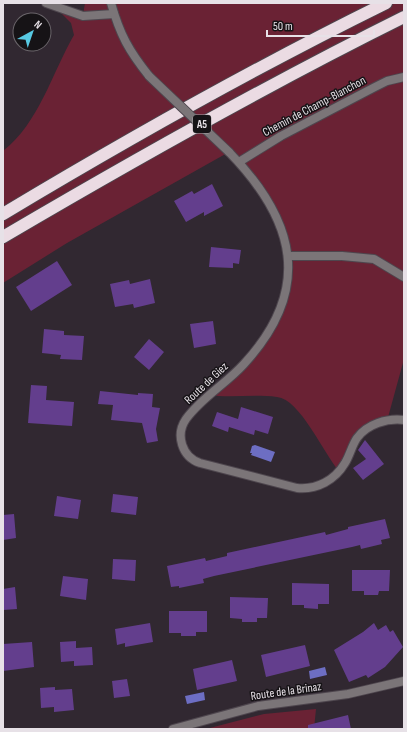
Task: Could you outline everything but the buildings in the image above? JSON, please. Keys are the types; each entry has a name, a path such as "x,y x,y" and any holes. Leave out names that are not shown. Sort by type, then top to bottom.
{"highway":[{"name":"A5","path":"3,214 138,135 244,77 386,3"},
{"name":"A5","path":"3,238 142,157 306,67 404,17"}],"street":[{"path":"46,3 83,16 114,14"},
{"name":"Route de Giez","path":"111,3 125,42 149,76 239,162 274,210 286,241 288,256 284,296 271,329 263,342 242,366 208,395 185,420 181,442 184,451 194,461 200,463 297,488 308,489 322,485 339,471 345,463 356,438 365,429 387,421 404,420"},
{"name":"Chemin de Champ-Blanchon","path":"239,162 281,136 375,87 387,81 404,77"},
{"path":"288,256 369,258 382,262 404,277"},
{"name":"Route de la Brinaz","path":"173,729 258,706 348,694 404,681"}],"shaded area":[{"path":"85,3 404,3 404,359 387,421 365,429 339,471 303,417 286,400 268,396 208,395 219,386 271,329 287,274 281,225 229,152 67,243 3,283 3,151 15,140 35,112 44,97 74,35 71,23 54,6 83,15"},
{"path":"255,445 275,452 271,462 251,455 252,453 250,453 252,446"},
{"path":"325,667 327,675 310,679 309,671"},
{"path":"204,692 205,700 187,704 185,696"},
{"path":"316,709 314,729 206,729 264,714"}]}
